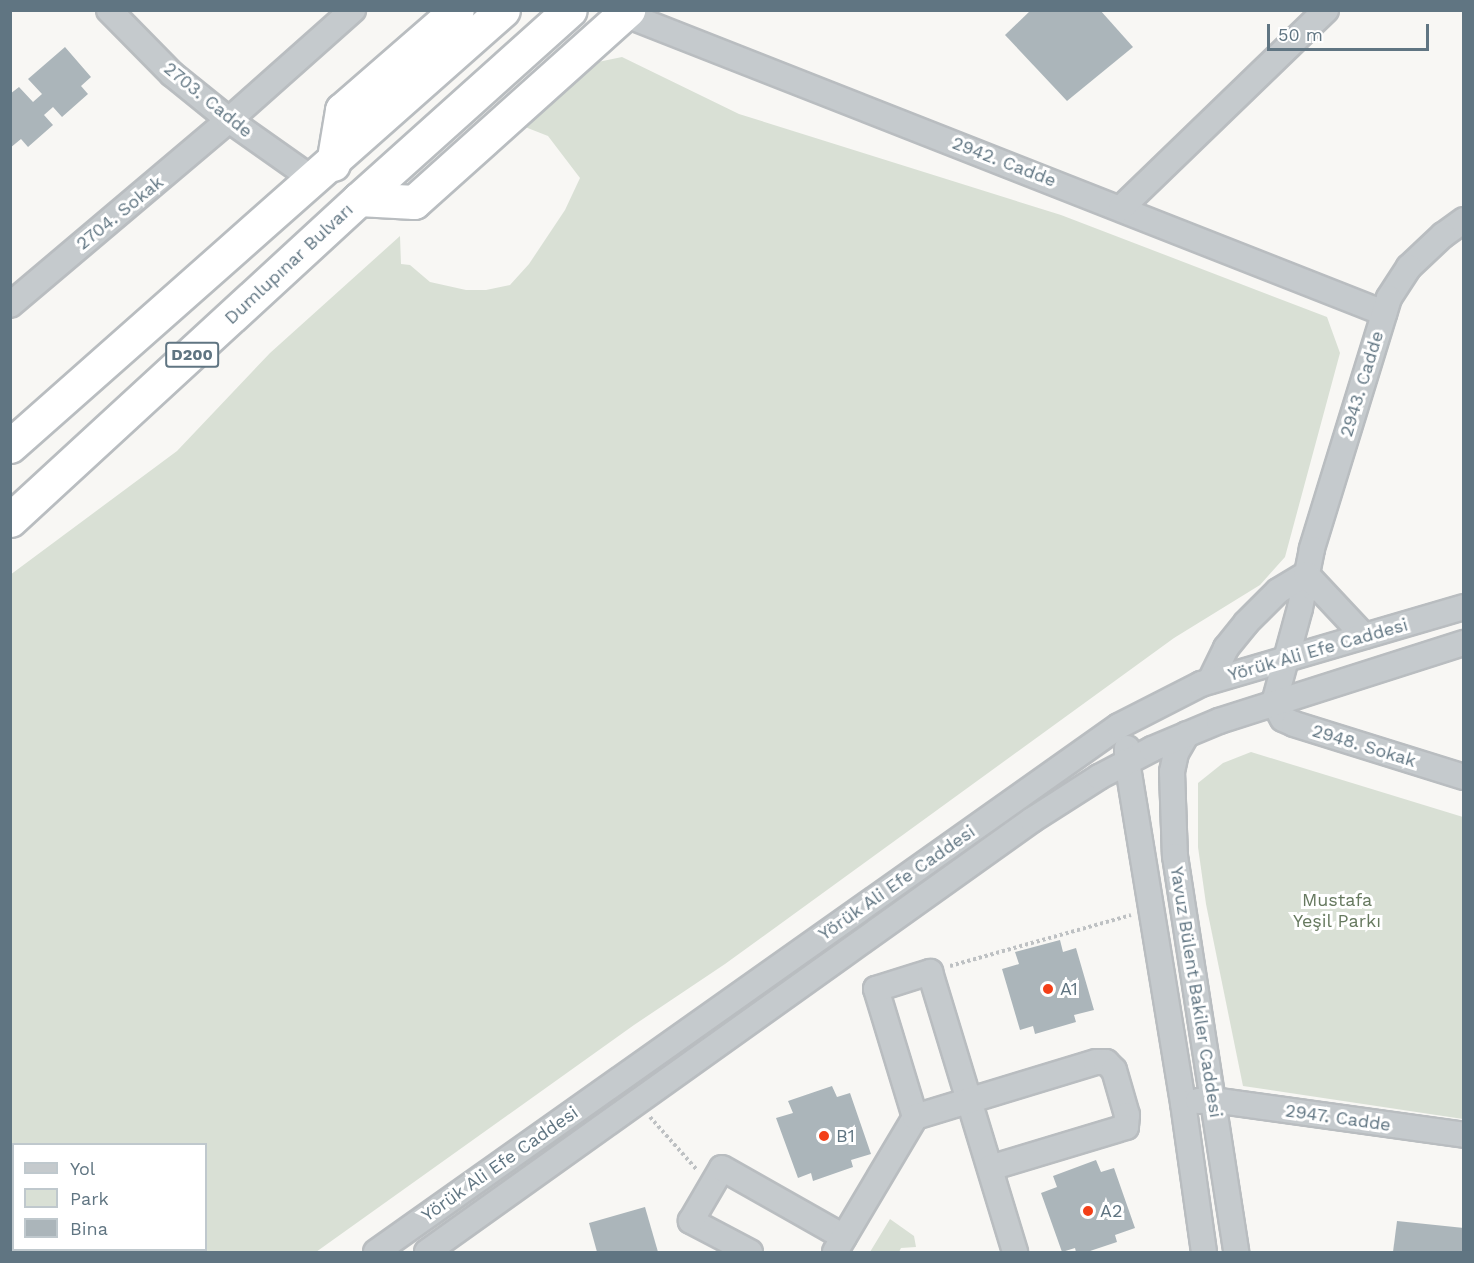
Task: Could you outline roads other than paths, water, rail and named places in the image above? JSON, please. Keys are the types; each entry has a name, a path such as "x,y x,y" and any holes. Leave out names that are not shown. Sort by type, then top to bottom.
{"highway":[{"path":"323,172 342,110 457,10"},
{"name":"D200","path":"10,446 323,172 503,10"},
{"name":"Dumlupınar Bulvarı","path":"10,520 359,199 570,10"},
{"path":"359,199 414,202 626,12"}],"street":[{"name":"2703. Cadde","path":"109,10 172,74 229,120 323,172"},
{"name":"2704. Sokak","path":"10,305 229,120 353,10"},
{"path":"1121,208 1326,10"},
{"name":"2942. Cadde","path":"626,12 1384,313"},
{"name":"2943. Cadde","path":"1274,703 1284,659 1300,608 1306,574 1384,313 1398,281 1409,267 1443,235 1464,220"},
{"path":"1210,681 1227,648 1246,623 1271,597 1306,574 1364,636"},
{"name":"Yörük Ali Efe Caddesi","path":"376,1252 1100,738 1149,710 1210,681 1464,607"},
{"name":"Yörük Ali Efe Caddesi","path":"427,1252 1061,800 1127,761 1187,734 1274,703 1464,643"},
{"name":"2948. Sokak","path":"1274,703 1283,718 1294,724 1464,777"},
{"name":"Yavuz Bülent Bakiler Caddesi","path":"1149,710 1131,732 1127,761 1183,1103 1198,1248"},
{"name":"Yavuz Bülent Bakiler Caddesi","path":"1187,734 1179,746 1174,762 1172,814 1179,880 1234,1243"},
{"path":"915,1117 876,989 930,972 1015,1252"},
{"path":"750,1252 691,1221 722,1168 840,1245 915,1117 1096,1062 1107,1064 1117,1074 1128,1116 1126,1126 990,1168"},
{"name":"2947. Cadde","path":"1183,1103 1213,1100 1464,1135"},
{"path":"1198,1248 1234,1243"}],"place":[{"name":"A1","path":"1048,989"},
{"name":"B1","path":"824,1136"},
{"name":"A2","path":"1088,1211"}],"park label":[{"name":"Mustafa Yeşil Parkı","path":"1337,911"}]}
